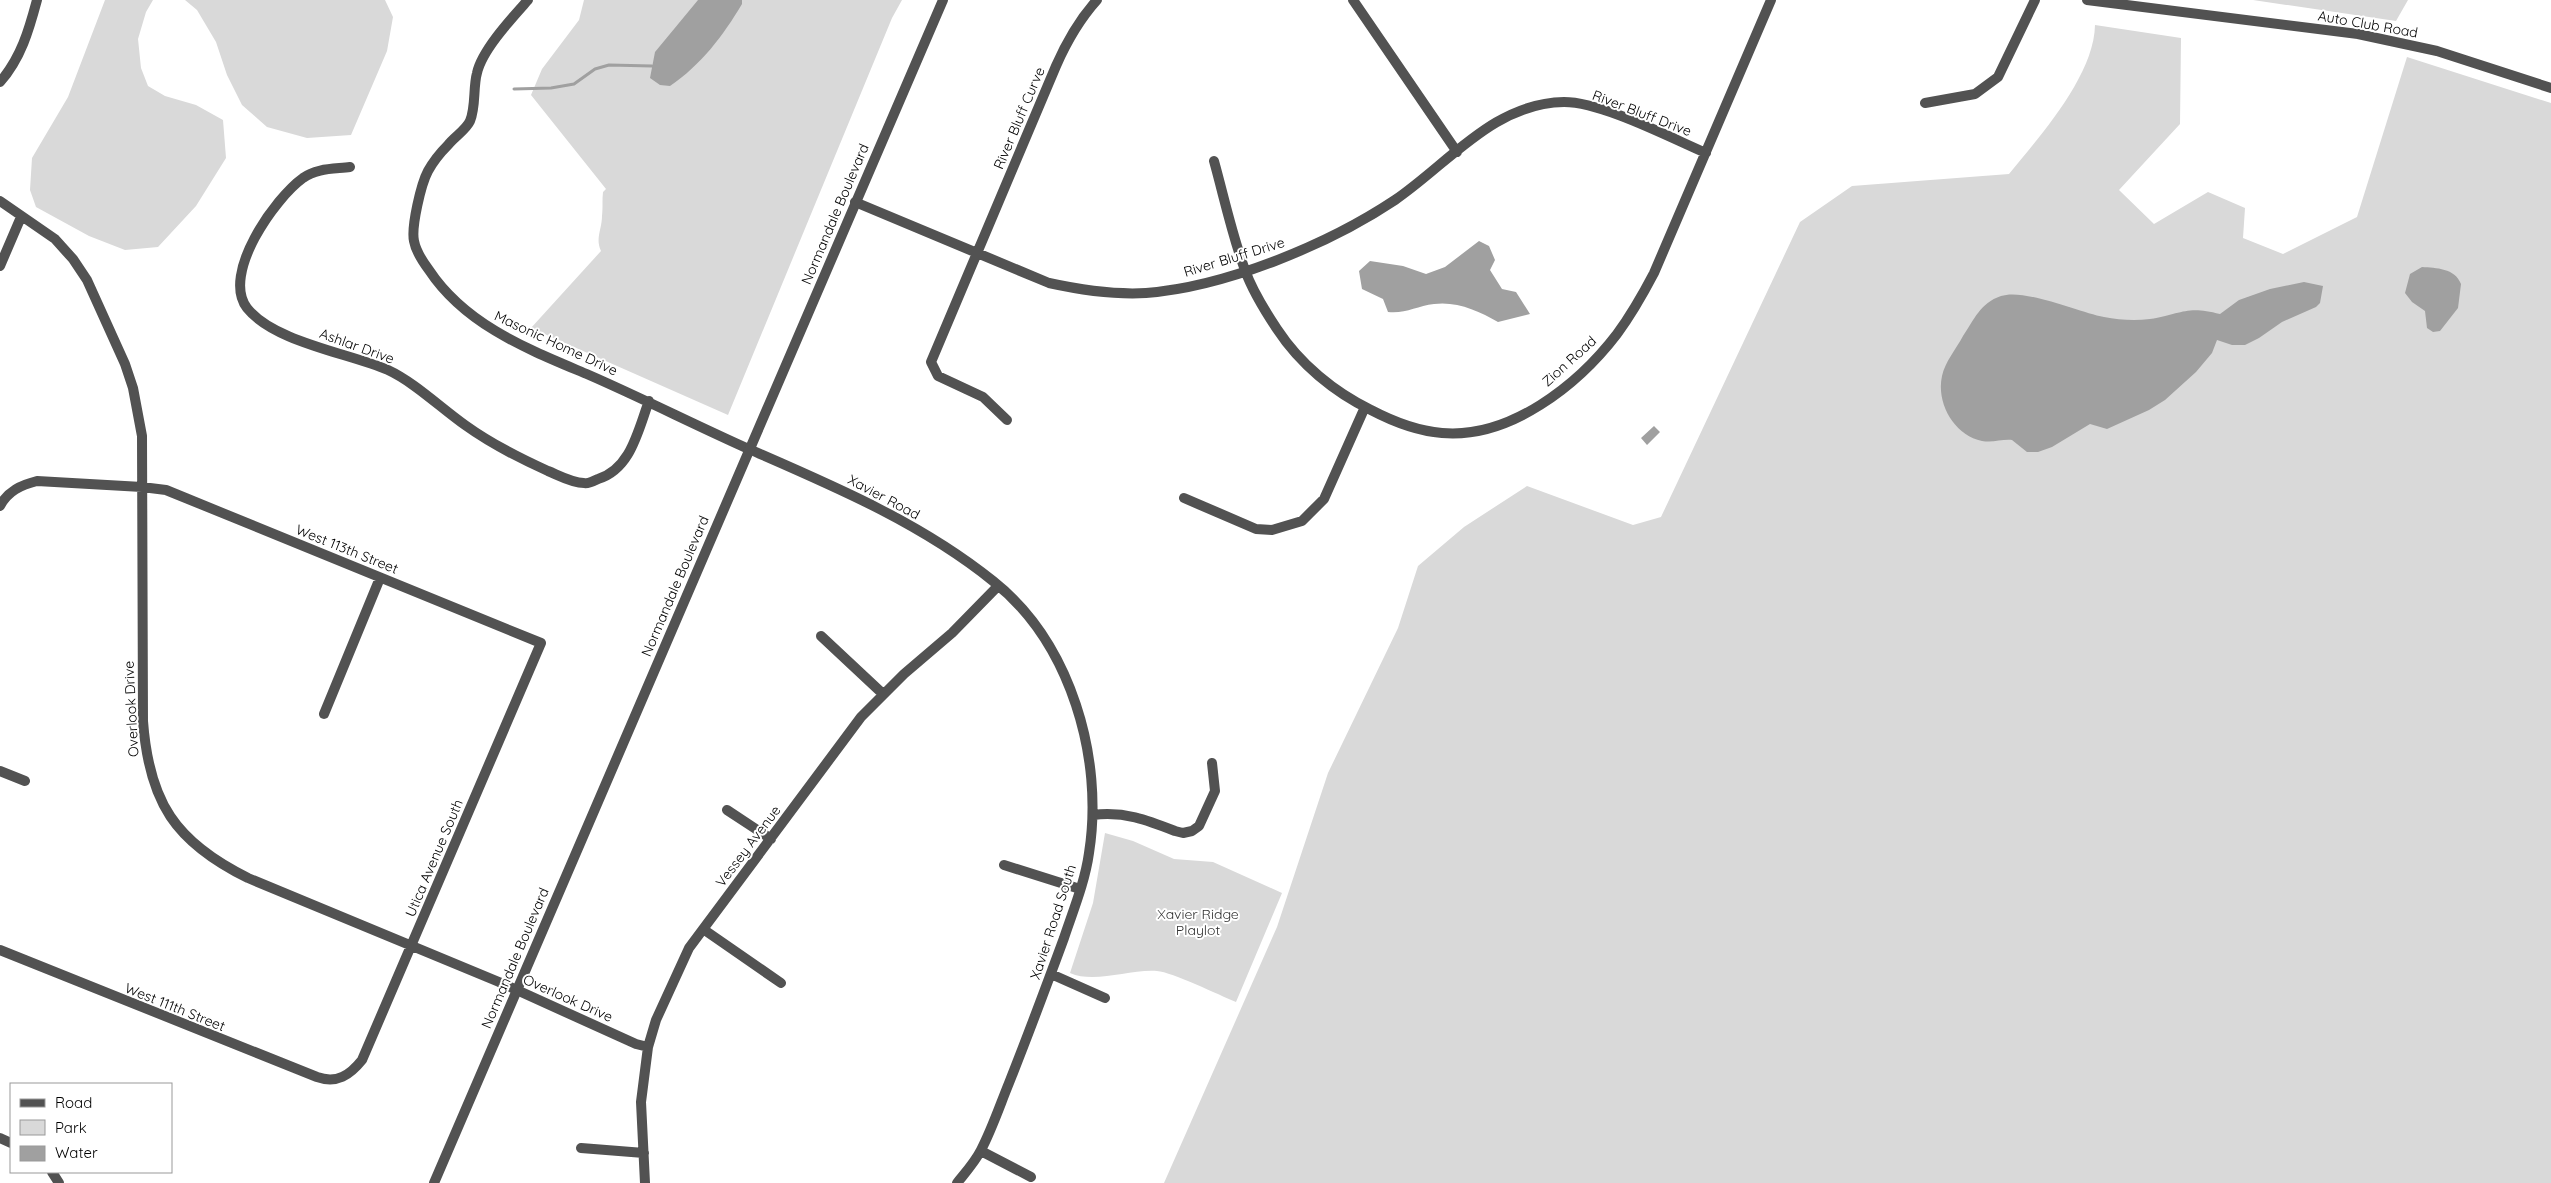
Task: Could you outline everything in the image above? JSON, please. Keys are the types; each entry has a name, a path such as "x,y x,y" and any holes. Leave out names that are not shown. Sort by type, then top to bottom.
{"street":[{"path":"0,82 16,60 26,39 37,0"},
{"name":"Masonic Home Drive","path":"528,0 481,60 476,75 470,121 448,144 428,171 417,209 413,239 421,258 447,294 481,323 510,341 649,401 748,449"},
{"name":"Normandale Boulevard","path":"434,1183 748,449 943,0"},
{"name":"River Bluff Curve","path":"1007,420 983,397 938,376 931,362 1068,39 1084,14 1097,0"},
{"path":"1354,0 1457,152"},
{"name":"Zion Road","path":"1214,161 1245,271 1278,330 1300,358 1326,382 1365,408 1387,418 1421,429 1442,433 1463,433 1504,423 1537,406 1566,386 1593,362 1616,335 1637,305 1654,273 1770,0"},
{"path":"1926,103 1976,94 1998,76 2036,0"},
{"name":"Auto Club Road","path":"2087,0 2358,34 2437,51 2551,88"},
{"name":"River Bluff Drive","path":"855,202 1049,283 1081,290 1114,293 1147,292 1180,288 1245,271 1308,248 1352,226 1395,200 1502,117 1523,108 1566,102 1588,105 1706,153"},
{"name":"Ashlar Drive","path":"350,167 320,171 304,176 285,193 258,230 244,264 240,287 247,307 274,329 389,371 466,426 501,447 534,465 584,484 610,476 628,457 649,401"},
{"name":"Overlook Drive","path":"0,201 55,239 73,259 87,280 125,364 139,412 142,436 143,721 151,778 163,804 178,828 198,848 222,865 516,990 636,1044 648,1047"},
{"path":"0,266 21,217"},
{"path":"1184,498 1256,529 1272,530 1302,521 1324,499 1365,408"},
{"name":"Xavier Road","path":"748,449 891,514 944,546 998,586"},
{"name":"West 113th Street","path":"0,506 11,492 23,484 37,481 166,490 540,643"},
{"path":"324,714 380,578"},
{"name":"Vessey Avenue","path":"645,1183 641,1102 648,1047 656,1020 681,963 703,929 861,717 883,694 952,633 998,586"},
{"name":"Xavier Road South","path":"957,1183 981,1151 1034,1022 1080,890 1089,856 1093,815 1092,780 1086,742 1076,706 1061,671 1040,631 998,586"},
{"path":"821,636 883,694"},
{"name":"Utica Avenue South","path":"343,1078 354,1070 362,1060 540,643"},
{"path":"1093,815 1111,813 1127,815 1183,833 1192,831 1200,826 1215,790 1212,763"},
{"path":"0,771 25,781"},
{"path":"727,810 771,839"},
{"path":"1004,865 1080,890"},
{"path":"703,929 781,983"},
{"name":"West 111th Street","path":"0,950 317,1077 334,1080 343,1078"},
{"path":"1051,974 1104,998"},
{"path":"581,1148 644,1153"},
{"path":"981,1151 1031,1177"}],"green space":[{"path":"105,0 153,0 146,12 138,39 141,68 148,86 165,96 196,105 223,120 226,158 196,206 158,247 125,250 89,236 36,207 30,190 32,158 68,97"},
{"path":"185,0 385,0 393,17 387,51 351,135 307,138 267,127 242,105 227,75 216,42 197,10"},
{"path":"584,0 902,0 892,18 728,415 531,328 601,251 599,238 602,221 603,192 606,189 531,95 542,69 579,20"},
{"path":"2253,0 2408,0 2396,21"},
{"path":"2095,25 2181,38 2180,124 2119,190 2154,224 2208,192 2245,208 2243,238 2283,254 2357,217 2407,57 2551,103 2551,1183 1164,1183 1277,927 1328,773 1398,628 1418,566 1464,527 1527,486 1633,525 1661,517 1800,222 1852,186 2009,174 2050,124 2076,85 2086,64"},
{"name":"Xavier Ridge Playlot","path":"1105,833 1133,841 1174,859 1213,862 1282,893 1236,1002 1164,972 1146,971 1101,977 1080,976 1070,973 1093,903"}],"water":[{"path":"698,0 742,0 742,4 719,38 692,69 670,86 660,85 650,78 655,52"},
{"path":"1479,241 1489,246 1495,260 1490,270 1502,289 1516,292 1530,314 1498,322 1468,308 1443,303 1400,312 1388,312 1383,299 1362,289 1359,271 1370,261 1403,266 1426,274 1445,267"},
{"path":"2422,267 2450,272 2461,284 2458,308 2440,331 2433,332 2427,328 2425,311 2412,302 2405,293 2410,274"},
{"path":"2304,282 2323,286 2320,303 2316,307 2282,322 2245,345 2232,345 2217,340 2212,353 2196,372 2165,400 2149,410 2107,429 2090,424 2052,447 2038,452 2027,452 2012,440 1982,441 1972,438 1955,425 1945,407 1941,386 1943,371 1948,361 1978,313 1988,303 2001,296 2011,294 2023,295 2104,317 2139,320 2192,310 2220,314 2239,300 2270,289"},
{"path":"1654,426 1660,432 1647,445 1641,438"}],"waterway":[{"path":"514,89 551,88 574,84 595,69 609,65 652,66"}]}
